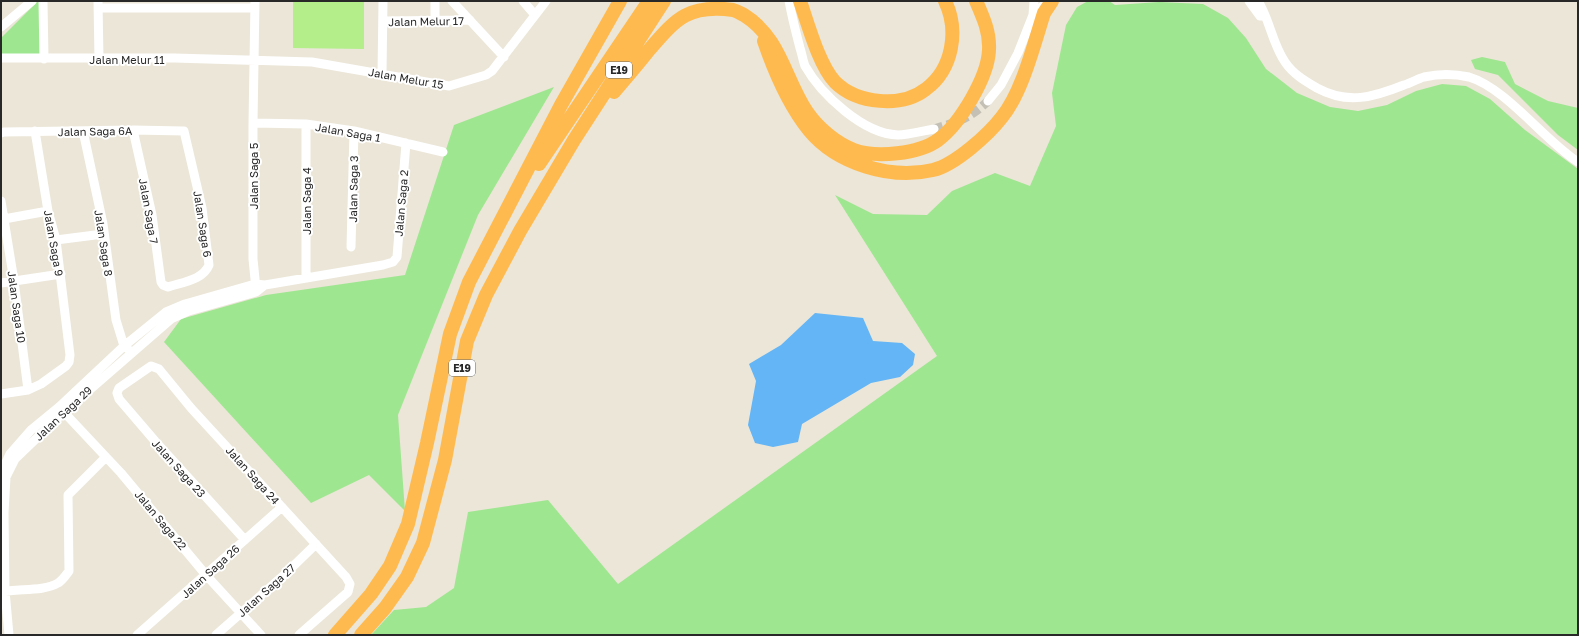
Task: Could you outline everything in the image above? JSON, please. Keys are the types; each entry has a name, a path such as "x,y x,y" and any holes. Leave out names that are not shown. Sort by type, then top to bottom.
{"highway":[{"path":"502,218 561,105 620,1"},
{"name":"E19","path":"335,635 371,594 386,572 408,524 428,443 450,334 469,282 502,218 649,1"},
{"name":"E19","path":"361,635 385,608 407,577 422,544 445,460 467,341 490,288 520,231 574,140 664,1"},
{"path":"800,1 817,49 835,82 851,93 868,100 883,102 908,98 926,90 936,80 945,66 952,42 953,25 945,1"},
{"path":"574,140 666,30 677,19 692,12 717,9 735,10 750,19 760,28 780,56 792,84 807,112 830,136 854,150 882,155 913,150 938,140 955,123 973,97 983,77 989,50 988,28 976,1"},
{"path":"760,28 770,60 789,102 810,131 833,152 866,167 889,172 934,170 960,157 980,140 1002,117 1015,99 1044,13 1052,1"}],"street":[{"path":"1,27 32,1"},
{"path":"43,1 44,59"},
{"path":"382,74 383,1"},
{"path":"435,1 435,21"},
{"path":"452,1 504,58"},
{"path":"523,1 535,15"},
{"name":"Jalan Melur 15","path":"254,60 312,62 449,86 492,72 546,1"},
{"path":"789,1 805,65 820,87 838,106 858,120 874,128 892,134 899,135 934,128"},
{"path":"988,101 1018,53 1033,15 1034,1"},
{"path":"1033,15 1048,1"},
{"path":"1249,1 1272,33"},
{"path":"1258,1 1278,50 1285,62 1294,73 1307,83 1337,96 1361,98 1386,92 1423,77 1456,75 1470,78 1485,84 1497,92 1554,143 1578,162"},
{"path":"99,59 98,5 255,5"},
{"name":"Jalan Saga 5","path":"255,5 253,259 256,288"},
{"name":"Jalan Melur 17","path":"383,21 470,20"},
{"name":"Jalan Melur 11","path":"1,58 254,60"},
{"name":"Jalan Saga 1","path":"253,123 306,124 354,131 442,152"},
{"name":"Jalan Saga 4","path":"306,124 306,278"},
{"name":"Jalan Saga 7","path":"134,130 152,215 161,282 168,288"},
{"name":"Jalan Saga 6A","path":"1,133 179,130 184,131 186,135"},
{"name":"Jalan Saga 8","path":"83,131 103,224 103,234 116,320 128,349"},
{"name":"Jalan Saga 3","path":"351,247 354,131"},
{"name":"Jalan Saga 9","path":"28,390 41,384 66,366 69,362 70,355 56,240 48,211 35,132"},
{"name":"Jalan Saga 6","path":"168,288 201,276 209,265 202,208 186,135"},
{"name":"Jalan Saga 2","path":"393,262 397,257 406,143"},
{"name":"Jalan Saga 10","path":"1,201 14,281 28,390"},
{"path":"4,219 48,211"},
{"path":"56,240 103,234"},
{"name":"Jalan Saga 29","path":"8,635 3,591 6,477 15,459 61,409 128,349 171,319 189,311 265,285 393,262"},
{"path":"1,283 61,274"},
{"name":"Jalan Saga 23","path":"155,366 151,366 119,388 117,393 119,399 245,540"},
{"name":"Jalan Saga 24","path":"155,366 346,577 350,584 348,592 299,635"},
{"path":"1,394 28,390"},
{"name":"Jalan Saga 29","path":"1,473 10,454 31,430 61,409"},
{"name":"Jalan Saga 22","path":"61,409 152,509 206,574 261,635"},
{"path":"3,591 58,584 69,572 68,495 106,458"},
{"name":"Jalan Saga 26","path":"137,635 282,507"},
{"name":"Jalan Saga 27","path":"216,635 283,576 316,544"}],"green space":[{"path":"38,1 40,1 40,55 1,55 1,38"},
{"path":"293,1 364,1 364,49 293,48"},
{"path":"1088,1 1109,1 1115,5 1159,2 1203,4 1228,18 1246,38 1266,69 1297,93 1330,107 1358,111 1387,105 1416,91 1442,84 1466,86 1490,99 1525,130 1578,169 1578,635 371,635 394,610 426,607 454,588 468,512 548,500 618,584 937,356 835,195 873,214 927,215 952,191 995,173 1030,186 1056,126 1052,93 1066,25 1077,7"},
{"path":"1482,57 1505,62 1515,84 1548,101 1578,108 1578,150 1558,135 1498,75 1475,69 1471,60"},
{"path":"554,87 478,215 398,415 405,511 369,475 311,503 164,342 181,319 266,295 405,275 454,125"}],"water":[{"path":"815,313 863,318 873,341 902,343 915,354 913,365 900,377 871,383 802,424 798,442 773,447 755,443 748,425 756,381 749,364 781,345"}],"tunnel":[{"path":"934,129 963,119 975,112 988,101"}]}
